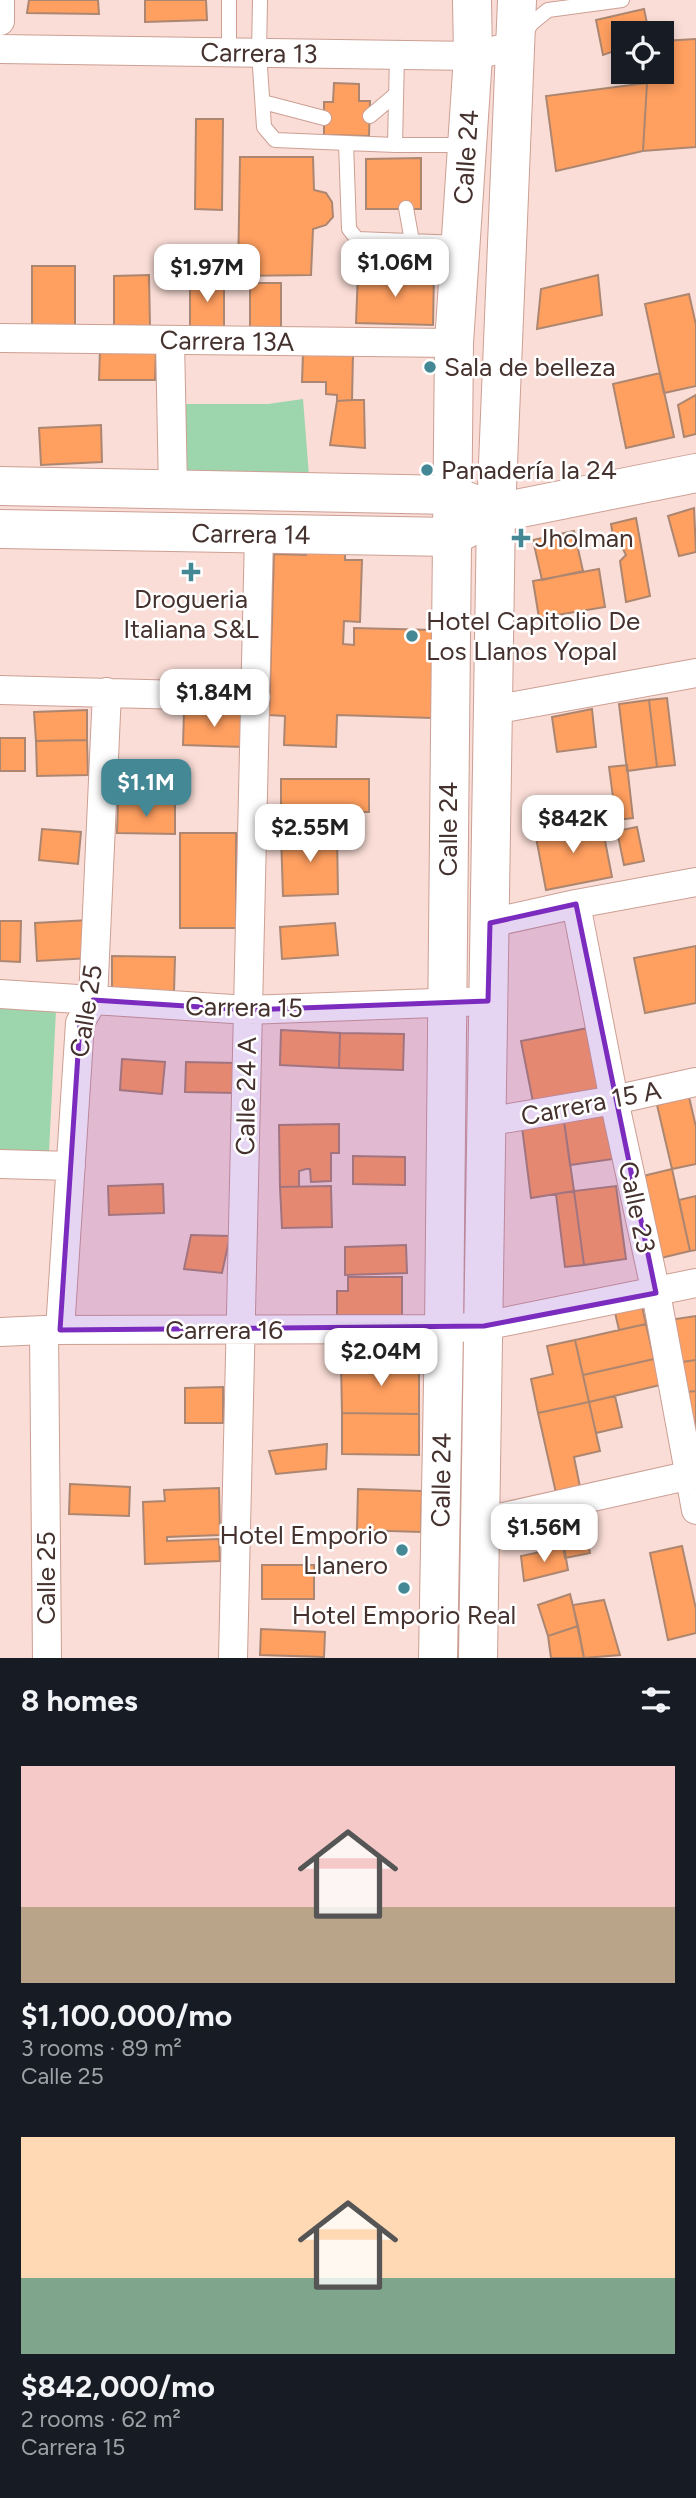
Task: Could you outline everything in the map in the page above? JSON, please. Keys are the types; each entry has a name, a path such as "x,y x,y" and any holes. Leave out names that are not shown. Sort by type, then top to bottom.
{"street":[{"path":"0,0 0,21"},
{"name":"Calle 24","path":"438,1658 454,343 473,56 472,0"},
{"name":"Calle 24","path":"478,1658 496,513 517,0"},
{"name":"Carrera 13","path":"0,49 473,56 516,45"},
{"name":"Carrera 13A","path":"0,338 454,343"},
{"path":"170,340 173,490"},
{"name":"Carrera 14","path":"0,529 451,537 496,513 696,473"},
{"name":"Carrera 14","path":"0,486 451,495 496,513"},
{"name":"Calle 24 A","path":"233,1658 259,534"},
{"path":"493,710 696,673"},
{"path":"0,690 256,697"},
{"name":"Calle 25","path":"47,1658 52,1330 71,1166 80,1023 93,1000 107,692"},
{"path":"490,923 696,882"},
{"name":"Calle 23","path":"576,904 614,1100 656,1293 692,1475 696,1510"},
{"name":"Carrera 15","path":"0,995 248,1010 488,1001"},
{"name":"Carrera 15 A","path":"486,1122 614,1100 696,1082"},
{"path":"0,1164 71,1166"},
{"name":"Carrera 16","path":"0,1332 444,1329 484,1326 696,1283"},
{"path":"481,1522 692,1475"}],"lane":[{"path":"229,0 229,52"},
{"path":"260,0 259,52 264,127 275,140 395,145 424,151 467,145"},
{"path":"516,45 532,23 548,10 622,0"},
{"path":"395,145 397,54"},
{"path":"370,116 396,94"},
{"path":"263,102 324,118"},
{"path":"346,143 349,229 357,239 461,243"},
{"path":"406,208 412,241"}],"highlighted area":[{"path":"576,904 656,1293 484,1326 60,1330 80,1023 93,1000 248,1010 488,1001 490,923"}],"green space":[{"path":"303,399 309,476 180,477 183,404 268,404"},
{"path":"0,1008 56,1010 49,1152 0,1150"}],"building":[{"path":"29,0 98,0 99,14 27,13"},
{"path":"145,0 206,0 207,20 145,22"},
{"path":"644,9 646,21 611,21 611,52 603,55 596,20"},
{"path":"696,39 696,147 643,151 647,84 674,84 674,40"},
{"path":"334,83 359,84 359,101 370,101 369,136 324,135 324,102 333,102"},
{"path":"647,84 643,151 556,171 546,96"},
{"path":"196,119 223,119 222,210 195,209"},
{"path":"240,157 313,157 314,190 326,193 332,202 333,217 326,225 313,229 311,275 238,276"},
{"path":"421,158 421,209 366,209 366,159"},
{"path":"32,266 75,266 75,325 32,325"},
{"path":"358,272 434,274 433,325 356,323"},
{"path":"149,275 150,327 114,327 114,276"},
{"path":"598,275 602,315 537,329 541,289"},
{"path":"224,279 224,328 190,328 190,280"},
{"path":"250,283 281,283 281,329 250,329"},
{"path":"689,294 696,325 696,386 664,393 645,304"},
{"path":"100,350 156,351 155,380 99,380"},
{"path":"303,353 353,354 352,400 337,401 337,395 326,394 326,382 302,382"},
{"path":"660,373 674,437 626,448 613,384"},
{"path":"696,395 696,434 684,437 678,405"},
{"path":"364,400 365,448 330,445 337,401"},
{"path":"101,425 102,462 41,465 39,428"},
{"path":"694,508 696,552 679,556 668,516"},
{"path":"636,518 650,596 626,602 620,561 626,555 622,547 615,548 611,524"},
{"path":"574,531 583,571 542,580 533,540"},
{"path":"306,544 345,545 345,560 362,560 360,622 344,621 343,644 354,645 354,628 434,630 432,718 337,715 336,747 284,745 285,716 269,715 274,554 306,555"},
{"path":"599,569 605,607 539,618 533,581"},
{"path":"667,698 675,765 657,767 649,700"},
{"path":"649,700 657,767 627,771 619,704"},
{"path":"592,709 596,747 557,752 552,717"},
{"path":"87,710 87,740 36,741 34,712"},
{"path":"184,711 244,712 243,747 183,745"},
{"path":"0,738 25,738 25,771 0,771"},
{"path":"87,740 88,775 37,776 36,741"},
{"path":"627,765 633,818 616,820 609,767"},
{"path":"114,774 175,774 175,804 114,804"},
{"path":"281,779 369,779 369,812 281,812"},
{"path":"118,804 175,804 175,834 117,833"},
{"path":"601,820 612,877 546,890 535,832"},
{"path":"637,827 644,861 624,865 617,831"},
{"path":"42,829 81,832 78,864 39,860"},
{"path":"180,833 236,833 236,928 180,928"},
{"path":"337,833 338,894 283,896 281,835"},
{"path":"89,920 91,958 37,961 35,923"},
{"path":"0,921 21,921 20,962 0,961"},
{"path":"335,923 338,955 282,959 280,927"},
{"path":"696,946 696,1003 645,1013 634,958"},
{"path":"112,956 175,957 174,992 112,992"},
{"path":"593,1027 605,1093 534,1107 521,1041"},
{"path":"281,1030 340,1033 339,1068 280,1065"},
{"path":"340,1033 404,1034 403,1070 339,1068"},
{"path":"122,1059 165,1062 162,1094 120,1090"},
{"path":"186,1062 237,1063 236,1093 185,1092"},
{"path":"689,1097 696,1127 696,1164 672,1169 657,1105"},
{"path":"607,1115 613,1159 570,1165 564,1121"},
{"path":"564,1121 574,1191 531,1198 522,1127"},
{"path":"339,1124 339,1153 331,1153 331,1181 311,1182 310,1169 306,1169 299,1171 299,1187 280,1187 279,1125"},
{"path":"353,1156 405,1157 405,1185 353,1184"},
{"path":"672,1169 690,1251 661,1258 643,1176"},
{"path":"163,1184 164,1213 109,1215 108,1186"},
{"path":"331,1186 332,1227 282,1228 280,1187"},
{"path":"616,1186 626,1259 584,1265 574,1191"},
{"path":"574,1191 584,1265 565,1267 556,1194"},
{"path":"696,1196 696,1250 690,1251 679,1200"},
{"path":"191,1235 230,1236 222,1273 184,1269"},
{"path":"406,1245 407,1273 345,1275 345,1247"},
{"path":"348,1277 402,1277 402,1315 337,1315 337,1291 348,1291"},
{"path":"641,1302 646,1324 619,1330 614,1308"},
{"path":"696,1316 696,1360 682,1362 669,1320"},
{"path":"646,1324 654,1359 583,1375 575,1340"},
{"path":"575,1340 589,1402 538,1413 531,1379 553,1374 547,1346"},
{"path":"654,1359 660,1385 589,1402 583,1375"},
{"path":"696,1360 696,1391 687,1392 682,1362"},
{"path":"419,1362 419,1414 342,1413 341,1363"},
{"path":"223,1387 223,1423 185,1423 185,1388"},
{"path":"696,1391 696,1428 692,1428 687,1392"},
{"path":"615,1396 622,1427 596,1433 589,1402"},
{"path":"589,1402 600,1451 574,1457 580,1487 556,1493 538,1413"},
{"path":"342,1413 419,1414 419,1455 342,1454"},
{"path":"327,1444 326,1469 276,1474 269,1451"},
{"path":"70,1484 130,1487 129,1516 69,1514"},
{"path":"219,1488 220,1535 167,1537 167,1541 219,1539 220,1561 145,1564 143,1502 165,1501 164,1490"},
{"path":"358,1489 422,1491 421,1532 357,1530"},
{"path":"579,1509 590,1553 565,1558 558,1514"},
{"path":"682,1546 696,1609 696,1633 668,1640 650,1553"},
{"path":"564,1547 568,1570 524,1581 521,1556"},
{"path":"262,1565 314,1565 314,1599 262,1599"},
{"path":"570,1594 578,1626 548,1636 538,1605"},
{"path":"604,1600 620,1655 584,1658 573,1605"},
{"path":"578,1626 584,1658 551,1658 548,1636"},
{"path":"261,1629 325,1632 324,1657 260,1655"}],"place":[{"name":"Sala de belleza","path":"430,367"},
{"name":"Panadería la 24","path":"427,470"},
{"name":"Jholman","path":"521,538"},
{"name":"Drogueria Italiana S&L","path":"191,572"},
{"name":"Hotel Capitolio De Los Llanos Yopal","path":"412,636"},
{"name":"Hotel Emporio Llanero","path":"402,1550"},
{"name":"Hotel Emporio Real","path":"404,1588"}]}
